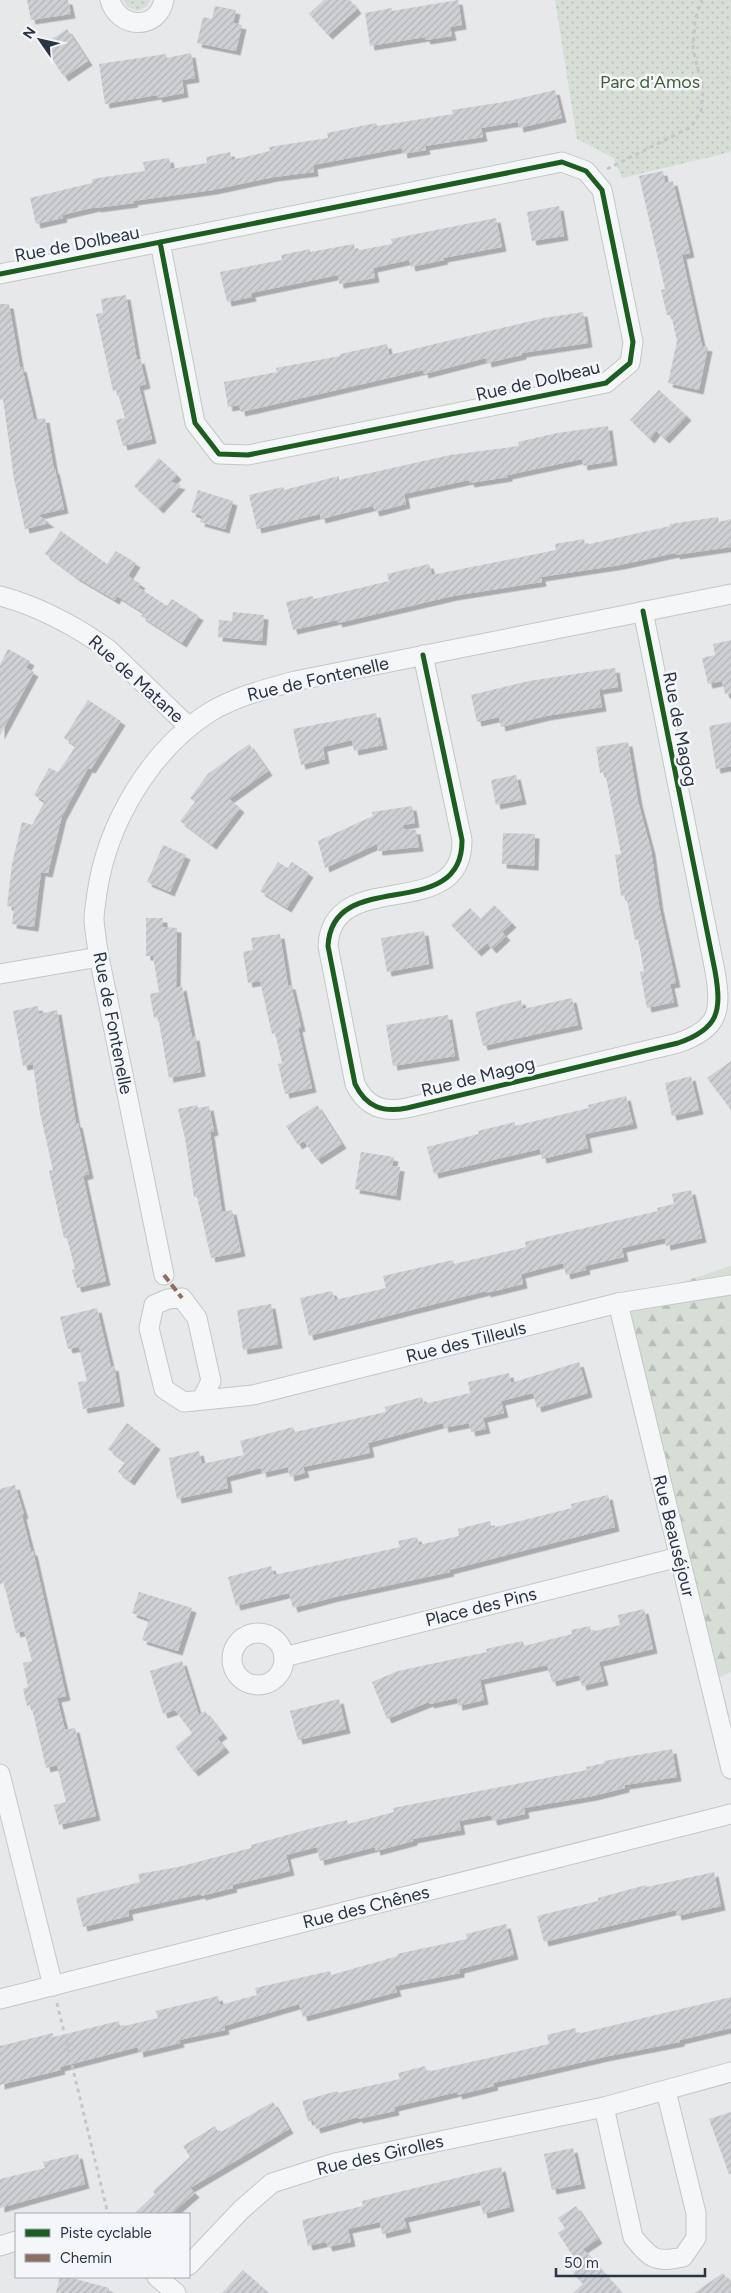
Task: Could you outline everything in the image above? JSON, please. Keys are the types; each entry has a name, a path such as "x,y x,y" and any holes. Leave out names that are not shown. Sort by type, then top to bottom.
{"street":[{"path":"110,0 112,8 121,18 137,23 156,17 164,0"},
{"name":"Rue de Dolbeau","path":"0,274 160,242 562,162 586,171 602,190 632,342 630,363 606,383 248,455 219,454 194,422 160,242"},
{"name":"Rue de Fontenelle","path":"164,1275 98,957 94,918 99,882 110,844 120,820 146,775 164,752 189,727 233,700 258,691 295,681 731,594"},
{"name":"Rue de Matane","path":"0,596 50,615 108,649 189,727"},
{"name":"Rue de Magog","path":"423,655 462,840 461,860 455,870 440,883 348,907 335,919 329,936 328,946 355,1084 366,1101 382,1110 407,1108 678,1043 702,1032 716,1014 719,997 716,971 643,611"},
{"path":"0,974 98,957"},
{"name":"Rue des Tilleuls","path":"202,1399 211,1381 197,1318 182,1298 168,1299 154,1305 148,1328 164,1389 184,1402 253,1395 618,1304 731,1285"},
{"name":"Rue Beauséjour","path":"618,1304 731,1769"},
{"name":"Place des Pins","path":"284,1657 679,1557"},
{"path":"0,1774 53,1986"},
{"name":"Rue des Chênes","path":"0,1999 731,1814"},
{"name":"Rue des Girolles","path":"190,2264 241,2210 272,2183 335,2163 604,2108 731,2072"},
{"path":"604,2108 633,2237 646,2253 663,2261 683,2257 696,2238 696,2213 666,2091"},
{"path":"0,2246 15,2241"}],"path":[{"path":"591,178 691,126 701,112 703,90 693,49 695,20 702,0"},
{"path":"53,1986 108,2213"}],"green space":[{"path":"123,0 150,0 147,6 138,11 128,7"},
{"name":"Parc d'Amos","path":"555,0 731,0 731,152 622,178 614,158 577,139"},
{"path":"731,1266 731,1672 709,1682 618,1303"}],"building":[{"path":"27,0 68,0 71,14 31,20"},
{"path":"324,0 350,0 357,9 328,35 309,14"},
{"path":"458,0 462,25 450,27 452,36 426,40 425,37 370,46 365,13 392,8 392,11"},
{"path":"215,6 236,10 233,23 242,25 236,51 197,43 203,17 212,19"},
{"path":"67,29 88,61 64,77 43,45"},
{"path":"191,53 195,78 182,80 184,93 158,98 157,95 105,104 99,64 166,54 167,58"},
{"path":"555,90 562,118 519,128 518,122 481,128 483,137 425,146 426,150 403,154 402,148 313,165 314,172 274,177 213,190 133,201 134,203 96,207 62,215 63,218 36,224 30,198 92,183 92,179 145,171 143,162 169,158 171,169 207,163 206,157 230,152 232,160 270,151 269,147 328,138 327,133 376,123 377,126 453,114 452,110 504,102"},
{"path":"663,171 665,183 673,181 690,253 682,255 702,346 708,347 699,390 668,383 677,341 671,315 667,315 661,290 665,289 639,176"},
{"path":"559,206 564,236 532,241 527,212"},
{"path":"496,218 502,247 443,258 444,260 411,267 409,260 373,268 375,278 339,284 338,275 251,293 252,297 227,302 220,272 282,260 281,255 310,249 310,252 354,244 355,251 392,244 391,239"},
{"path":"126,295 137,360 140,359 146,384 139,386 152,439 123,446 116,420 125,418 117,390 113,391 96,314 103,313 101,299"},
{"path":"0,304 9,304 20,368 22,367 34,420 45,418 54,470 64,509 38,515 50,523 25,529 14,479 3,399 0,400"},
{"path":"583,312 588,343 522,353 522,355 487,363 486,358 424,374 423,370 241,412 239,405 228,407 224,382 277,372 276,368 340,356 340,354 387,344 389,355 544,318"},
{"path":"659,390 687,416 665,439 656,431 650,439 630,420"},
{"path":"608,426 613,461 583,466 582,459 508,475 508,477 470,483 469,480 404,494 406,504 375,512 373,506 321,519 320,514 257,529 249,495 283,487 284,490 339,476 339,480 450,455 519,446 518,442 557,433"},
{"path":"159,458 177,475 171,482 181,485 159,509 134,486"},
{"path":"198,490 233,501 225,529 200,522 202,516 191,512"},
{"path":"718,517 719,522 731,519 731,547 675,555 675,553 620,565 541,577 542,582 453,596 338,623 337,620 293,630 286,602 313,596 314,599 389,581 387,574 429,564 432,575 556,550 555,544 584,539 585,545 670,526 670,524"},
{"path":"61,531 107,564 116,551 136,563 128,576 141,584 138,587 167,606 172,599 199,616 182,643 141,616 144,613 117,596 115,600 76,577 45,554"},
{"path":"233,612 264,615 262,641 218,637 219,620 232,621"},
{"path":"731,640 731,693 725,694 722,681 708,684 702,658 715,655 713,644"},
{"path":"8,649 30,661 26,668 34,672 0,735 0,665"},
{"path":"615,668 618,687 599,690 602,707 546,716 501,727 499,717 477,722 471,695 529,681"},
{"path":"88,700 121,721 91,769 88,768 62,816 48,873 41,872 34,927 12,924 14,907 7,906 12,864 22,822 32,825 45,801 34,795 49,768 58,772 76,746 64,738"},
{"path":"376,713 383,745 354,751 352,740 323,747 325,759 301,765 293,729"},
{"path":"731,722 731,766 716,769 709,726"},
{"path":"628,742 638,801 651,850 659,906 676,983 670,984 674,1002 647,1008 640,972 644,971 638,939 635,940 626,895 621,896 615,855 621,854 605,772 600,773 596,747"},
{"path":"249,744 268,771 229,799 240,808 212,845 180,821 195,802 190,798 208,774"},
{"path":"516,775 522,800 496,805 491,780"},
{"path":"412,806 415,823 404,825 404,829 416,830 419,847 378,851 377,844 325,868 318,841 373,816 372,812"},
{"path":"503,833 535,834 534,866 502,864"},
{"path":"163,845 186,855 170,892 147,882"},
{"path":"278,862 288,868 292,862 309,873 287,908 260,891"},
{"path":"494,905 512,923 502,932 506,936 492,949 487,943 477,952 451,925 470,908 480,919"},
{"path":"146,918 163,918 163,927 177,928 176,988 182,986 192,1037 195,1036 201,1072 169,1078 158,1017 154,1018 150,994 159,992 153,956 146,956"},
{"path":"424,931 429,964 387,972 381,938"},
{"path":"280,934 288,985 291,985 301,1027 298,1028 312,1088 285,1094 278,1064 282,1063 275,1033 272,1034 260,981 248,983 243,952 253,950 251,938"},
{"path":"572,998 578,1025 483,1046 475,1012 521,1000 523,1009"},
{"path":"38,1006 39,1014 57,1010 76,1123 78,1123 89,1174 83,1176 106,1281 77,1288 72,1270 75,1269 67,1238 64,1238 49,1171 53,1170 40,1113 33,1064 23,1066 13,1011"},
{"path":"448,1015 455,1056 393,1066 386,1025"},
{"path":"731,1061 731,1110 707,1078"},
{"path":"691,1076 699,1110 672,1116 665,1083"},
{"path":"626,1096 633,1124 585,1134 588,1148 542,1159 540,1149 434,1174 427,1147 479,1134 478,1131 515,1122 515,1126 589,1108 588,1105"},
{"path":"197,1105 198,1108 209,1106 214,1131 210,1132 222,1212 232,1210 241,1252 211,1258 197,1197 194,1197 185,1138 178,1109"},
{"path":"317,1105 342,1144 317,1160 304,1141 298,1145 286,1126"},
{"path":"361,1152 394,1157 392,1166 400,1167 396,1196 355,1189"},
{"path":"691,1190 702,1238 666,1246 665,1238 622,1248 624,1257 585,1266 586,1270 566,1275 563,1263 521,1274 523,1284 486,1293 486,1291 309,1336 300,1298 332,1291 335,1300 386,1288 383,1276 453,1260 454,1264 526,1247 525,1242 658,1211 657,1208 674,1204 672,1194"},
{"path":"271,1304 278,1344 243,1350 237,1310"},
{"path":"97,1308 111,1367 114,1366 120,1402 83,1409 78,1382 87,1381 79,1347 68,1349 60,1317"},
{"path":"579,1362 588,1393 537,1408 533,1393 501,1401 504,1413 483,1418 486,1429 471,1432 469,1423 444,1428 443,1423 368,1443 370,1453 303,1467 305,1473 290,1477 288,1467 262,1473 261,1468 226,1477 228,1488 177,1499 169,1458 199,1451 202,1464 244,1455 240,1441 293,1427 295,1432 386,1412 385,1407 422,1397 424,1404 470,1393 468,1382 509,1373 511,1383"},
{"path":"127,1423 156,1445 130,1481 118,1472 125,1462 108,1449"},
{"path":"15,1485 24,1514 22,1515 31,1551 33,1551 66,1696 57,1698 65,1730 75,1728 96,1816 59,1825 54,1805 66,1802 57,1765 46,1768 31,1704 27,1706 23,1689 28,1687 23,1663 32,1661 24,1631 16,1633 4,1583 0,1584 0,1489"},
{"path":"608,1495 615,1527 449,1570 450,1572 293,1608 289,1593 236,1606 228,1577 271,1566 274,1575 400,1547 398,1541 417,1537 419,1545 459,1536 458,1529 490,1521 492,1528 572,1508 571,1504"},
{"path":"139,1592 192,1608 178,1651 142,1640 149,1619 132,1613"},
{"path":"644,1609 653,1649 599,1662 604,1681 582,1686 579,1675 552,1682 547,1665 480,1680 484,1700 458,1706 457,1698 430,1704 429,1702 387,1719 372,1682 398,1671 487,1652 486,1649 523,1641 524,1646 572,1634 571,1630 590,1626 591,1632 620,1625 618,1615"},
{"path":"182,1661 199,1715 205,1711 223,1734 217,1738 225,1748 194,1772 175,1747 192,1733 175,1710 163,1714 150,1671"},
{"path":"339,1699 346,1729 298,1740 290,1711"},
{"path":"672,1749 677,1777 625,1785 625,1788 593,1796 524,1808 525,1814 493,1821 491,1815 459,1821 461,1830 413,1839 413,1841 376,1851 375,1847 320,1861 317,1847 286,1855 290,1871 232,1885 233,1888 201,1896 201,1894 128,1910 129,1916 83,1927 76,1898 140,1882 138,1874 178,1867 251,1848 251,1845 313,1828 347,1820 348,1824 394,1812 393,1808 587,1770 586,1767 605,1763 604,1761"},
{"path":"714,1872 721,1906 677,1916 676,1910 544,1942 537,1916 598,1901 598,1898 646,1885 647,1887"},
{"path":"506,1924 514,1955 460,1969 460,1973 395,1986 397,1992 303,2017 299,2004 224,2026 225,2030 179,2040 180,2043 139,2053 138,2047 60,2067 61,2070 0,2085 0,2046 53,2033 53,2037 119,2021 120,2027 158,2018 156,2011 218,1996 220,2005 257,1995 255,1988 330,1971 331,1975 398,1956 397,1954 467,1939 466,1934"},
{"path":"731,1997 731,2028 680,2040 680,2042 604,2057 493,2083 494,2086 458,2095 457,2092 394,2107 395,2111 358,2119 358,2117 316,2129 313,2120 308,2121 302,2101 337,2091 338,2093 400,2079 398,2073 425,2066 427,2072 549,2044 547,2035 575,2028 577,2034"},
{"path":"273,2102 289,2129 190,2188 195,2193 172,2213 135,2213 155,2194 153,2191 190,2157 183,2146 215,2126 219,2133"},
{"path":"731,2112 731,2174 729,2174 709,2119"},
{"path":"573,2148 581,2184 552,2190 544,2154"},
{"path":"78,2154 85,2184 0,2208 0,2179 45,2168 43,2162"},
{"path":"501,2167 510,2207 483,2214 480,2200 404,2218 407,2228 382,2234 380,2222 348,2229 351,2242 328,2247 326,2242 308,2246 302,2220 363,2206 362,2201"},
{"path":"576,2206 598,2239 583,2249 622,2293 573,2293 583,2284 573,2273 580,2267 558,2233 565,2228 558,2218"},
{"path":"243,2270 269,2293 222,2293"},
{"path":"723,2273 731,2284 731,2293 694,2293"},
{"path":"60,2278 72,2278 109,2288 109,2293 56,2293"}],"marked path":[{"path":"164,1275 182,1298"}],"cycle path":[{"path":"0,274 562,162 586,171 602,190 633,342 630,363 606,383 248,455 219,454 195,423 160,242"},
{"path":"423,655 462,840 457,866 442,881 421,890 372,899 351,907 335,922 328,946 355,1084 359,1092 370,1103 390,1110 407,1108 678,1043 692,1038 710,1025 717,1008 718,997 715,971 643,611"}]}
